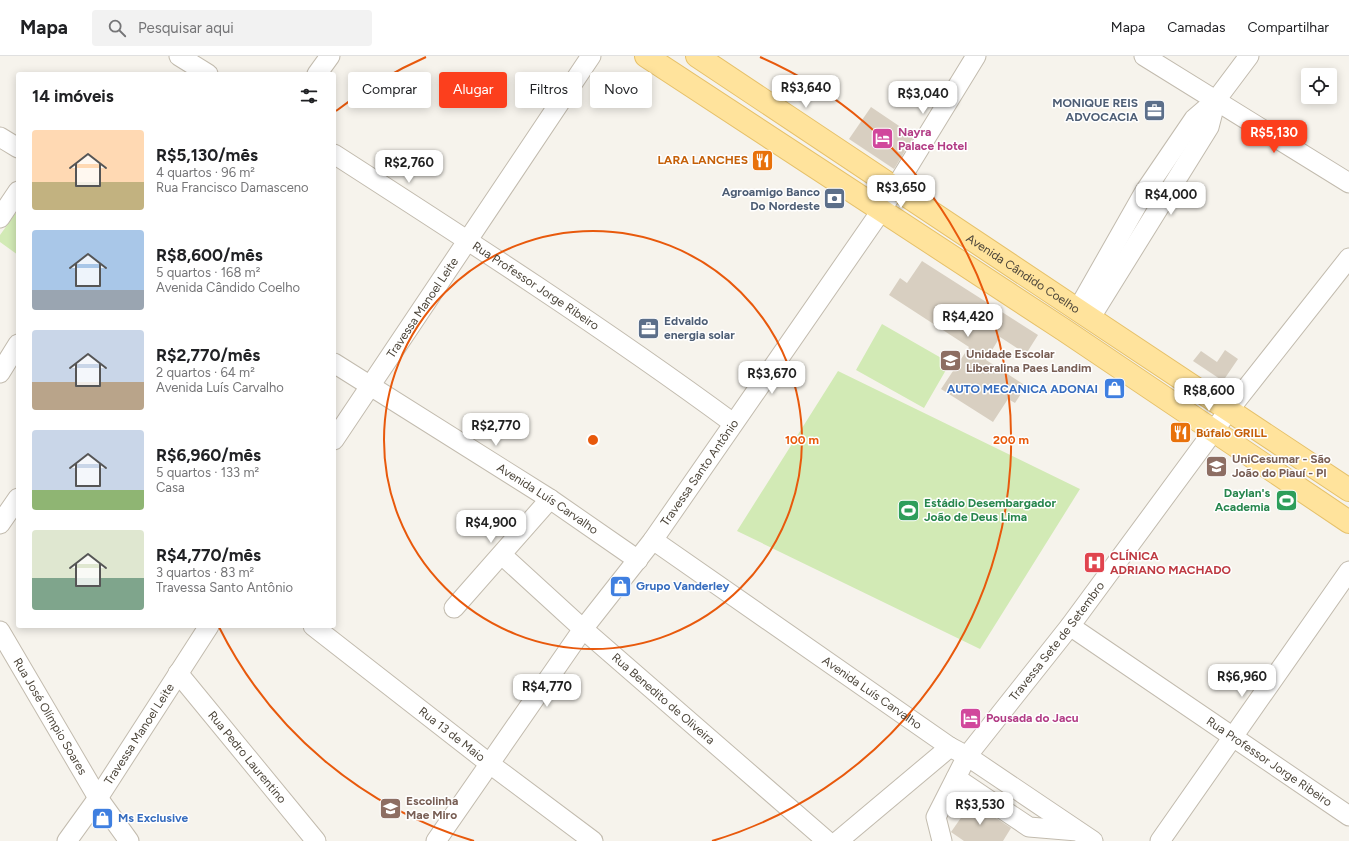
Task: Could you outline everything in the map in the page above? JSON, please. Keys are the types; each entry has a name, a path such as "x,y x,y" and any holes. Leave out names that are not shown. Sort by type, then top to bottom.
{"main road":[{"path":"646,56 1064,330 1213,432 1349,522"},
{"name":"Avenida Cândido Coelho","path":"697,56 896,190 1084,313 1349,490"}],"street":[{"path":"179,56 197,71"},
{"path":"318,72 330,56"},
{"name":"Travessa Manoel Leite","path":"336,437 591,56"},
{"name":"Travessa Santo Antônio","path":"436,841 583,629 653,540 896,190 976,56"},
{"path":"1144,56 1349,183"},
{"path":"1084,313 1145,191 1194,119 1216,100 1249,56"},
{"path":"1084,313 1161,202 1209,127 1216,100"},
{"path":"0,137 16,147"},
{"name":"Rua Professor Jorge Ribeiro","path":"336,155 467,240 653,364 733,423"},
{"path":"1145,191 1161,202"},
{"path":"0,218 16,194"},
{"name":"Travessa Sete de Setembro","path":"942,841 936,817 967,756 1070,626 1213,432 1349,258"},
{"path":"0,373 16,347"},
{"name":"Avenida Luís Carvalho","path":"336,364 550,499 638,560"},
{"path":"454,608 550,499"},
{"path":"0,524 16,501"},
{"name":"Avenida Luís Carvalho","path":"653,540 950,747 967,756 1081,838"},
{"name":"Rua Benedito de Oliveira","path":"502,555 583,629 827,841"},
{"path":"1160,841 1349,571"},
{"name":"Rua Professor Jorge Ribeiro","path":"1070,626 1349,816"},
{"name":"Travessa Manoel Leite","path":"67,841 98,798 208,628"},
{"name":"Rua 13 de Maio","path":"316,628 490,764 593,841"},
{"name":"Rua José Olímpio Soares","path":"0,631 98,798 129,841"},
{"name":"Rua Pedro Laurentino","path":"178,673 316,841"},
{"path":"838,841 950,747"},
{"path":"956,778 1029,827 1081,838"}],"green space":[{"path":"16,213 16,254 0,242 0,235"},
{"path":"882,324 950,363 924,408 856,370"},
{"name":"Estádio Desembargador João de Deus Lima","path":"838,371 1080,489 980,649 737,531"}],"building":[{"name":"Nayra Palace Hotel","path":"871,107 914,136 894,169 849,139"},
{"path":"922,261 1038,335 1026,354 1000,337 986,360 1026,386 1015,403 1008,399 993,422 941,389 969,347 889,295 900,278 907,283"},
{"path":"1225,350 1238,359 1223,381 1193,361 1201,351 1217,362"},
{"path":"972,802 1011,828 1003,841 964,841 951,832"}],"place":[{"name":"MONIQUE REIS ADVOCACIA","path":"1154,110"},
{"name":"Nayra Palace Hotel","path":"883,139"},
{"name":"LARA LANCHES","path":"763,160"},
{"name":"Agroamigo Banco Do Nordeste","path":"835,199"},
{"name":"Edvaldo energia solar","path":"649,328"},
{"name":"Unidade Escolar Liberalina Paes Landim","path":"951,361"},
{"name":"AUTO MECANICA ADONAI","path":"1114,389"},
{"name":"Búfalo GRILL","path":"1181,433"},
{"name":"UniCesumar - São João do Piauí - PI","path":"1217,466"},
{"name":"Daylan's Academia","path":"1286,500"},
{"name":"Estádio Desembargador João de Deus Lima","path":"909,510"},
{"name":"CLÍNICA ADRIANO MACHADO","path":"1094,563"},
{"name":"Grupo Vanderley","path":"620,586"},
{"name":"Pousada do Jacu","path":"971,718"},
{"name":"Escolinha Mae Miro","path":"391,808"},
{"name":"Ms Exclusive","path":"103,818"}]}
